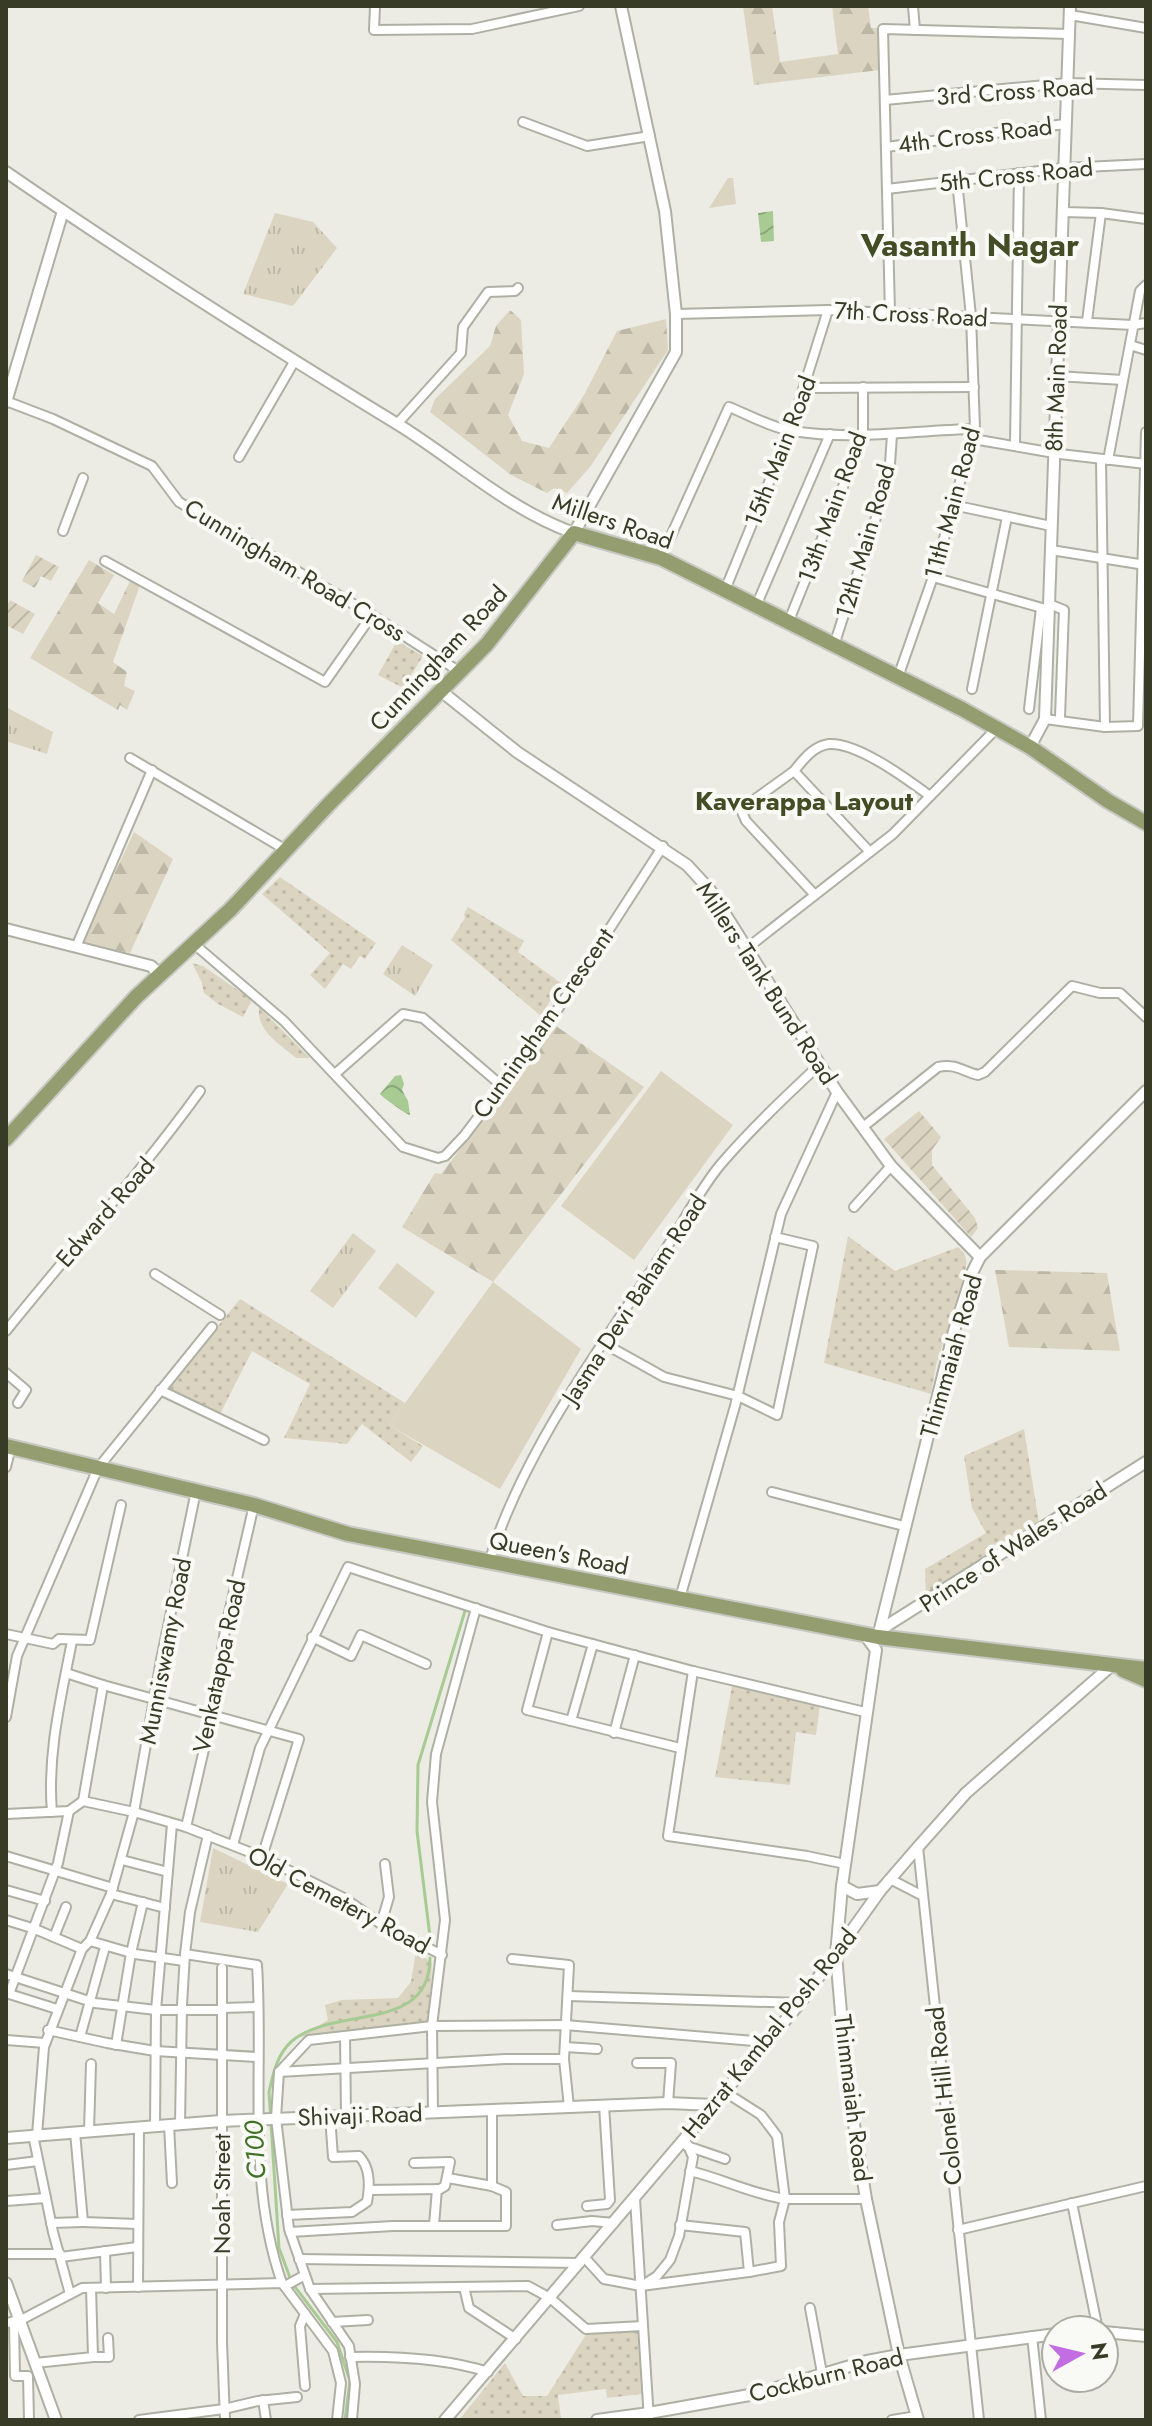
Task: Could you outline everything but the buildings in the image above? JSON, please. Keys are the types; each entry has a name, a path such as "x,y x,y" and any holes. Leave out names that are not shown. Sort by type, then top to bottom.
{"main road":[{"name":"Millers Road","path":"574,533 661,558 898,677 1030,747 1108,801 1146,823"},
{"name":"Cunningham Road","path":"6,1139 103,1031 159,974 194,944 498,632 574,533"},
{"name":"Queen's Road","path":"9,1447 254,1505 348,1534 489,1562 874,1634 1146,1669"},
{"name":"Queen's Road","path":"1112,1665 1146,1680"}],"street":[{"path":"375,6 374,30 472,29 579,6"},
{"name":"Cunningham Road","path":"574,533 676,352 676,314 665,211 621,6"},
{"path":"913,6 915,30"},
{"path":"1070,11 1146,28"},
{"name":"8th Main Road","path":"1030,747 1045,719 1046,608 1051,550 1070,11"},
{"path":"890,313 883,29 1069,34"},
{"name":"3rd Cross Road","path":"885,100 1067,83 1146,85"},
{"path":"523,122 587,146 650,136"},
{"name":"4th Cross Road","path":"886,147 1065,124"},
{"name":"5th Cross Road","path":"887,189 1064,168 1146,164"},
{"name":"Millers Road","path":"6,172 294,362 397,424 532,515 574,533"},
{"path":"1015,444 1019,173"},
{"name":"11th Main Road","path":"898,677 933,577 974,434 971,316 957,181"},
{"path":"6,401 63,211"},
{"path":"1063,212 1146,219"},
{"path":"1087,321 1101,213"},
{"path":"1105,727 1104,460 1140,291 1146,285"},
{"path":"397,424 461,353 463,327 488,292 515,291 518,288"},
{"name":"7th Cross Road","path":"676,314 828,310 1133,325 1146,323"},
{"name":"15th Main Road","path":"725,590 806,388 828,310"},
{"path":"1130,345 1146,351"},
{"path":"239,457 294,362"},
{"path":"1056,376 1123,380"},
{"name":"13th Main Road","path":"788,623 863,437 863,387"},
{"path":"806,388 974,387"},
{"name":"Cunningham Road Cross","path":"6,401 53,419 152,466 179,502 372,615 460,672"},
{"path":"661,558 729,407 790,431 863,437 974,434 1054,453 1145,464"},
{"path":"1045,719 1105,727 1138,726 1143,643 1146,432"},
{"path":"756,606 830,434"},
{"name":"12th Main Road","path":"833,646 889,478 892,435"},
{"path":"63,531 83,478"},
{"path":"953,505 1051,526"},
{"path":"972,689 1007,517"},
{"path":"1051,550 1144,565"},
{"path":"105,561 325,682 372,615"},
{"path":"933,577 1046,608 1064,610 1060,717"},
{"path":"1029,709 1046,608"},
{"name":"Millers Tank Bund Road","path":"441,691 517,752 663,846 687,865 710,890 819,1065 891,1166 980,1257"},
{"path":"746,949 893,834 997,728"},
{"path":"814,894 746,821 742,812 744,807 794,771 814,750 828,744 848,747 867,756 930,796"},
{"path":"130,758 286,850"},
{"path":"76,947 152,770"},
{"path":"794,771 869,851"},
{"name":"Cunningham Crescent","path":"194,944 260,998 403,1147 438,1158 445,1156 464,1136 543,1032 663,846"},
{"path":"6,929 151,966 159,974"},
{"path":"863,1127 938,1067 960,1066 978,1075 985,1072 1072,986 1100,993 1120,993 1146,1017"},
{"path":"335,1074 403,1014 410,1014 423,1018 502,1086"},
{"name":"Jasma Devi Baham Road","path":"489,1562 503,1519 523,1480 603,1343 718,1167 762,1118 819,1065"},
{"name":"Edward Road","path":"6,1331 158,1150 200,1091"},
{"name":"Thimmaiah Road","path":"918,2418 899,2355 866,2199 847,2081 836,1955 842,1886 876,1650 874,1634 954,1331 980,1257 1146,1091"},
{"path":"680,1598 738,1396 781,1214 837,1092"},
{"path":"854,1207 891,1166"},
{"path":"603,1343 664,1377 738,1396 777,1415 813,1246 775,1237"},
{"path":"155,1274 220,1315"},
{"path":"6,1717 17,1656 98,1468 212,1327"},
{"path":"6,1373 26,1390 18,1403"},
{"path":"160,1390 264,1440"},
{"path":"6,1467 9,1447"},
{"name":"Prince of Wales Road","path":"874,1634 1146,1462"},
{"name":"Munniswamy Road","path":"90,1941 112,1891 134,1812 196,1491"},
{"path":"772,1492 904,1526"},
{"path":"85,1642 90,1640 121,1505"},
{"name":"Venkatappa Road","path":"186,1827 212,1715 225,1630 254,1505"},
{"path":"233,1845 260,1748 348,1567 548,1632 865,1712"},
{"path":"433,2112 432,2026 445,1920 432,1802 436,1754 476,1608"},
{"path":"548,1632 527,1710 680,1748"},
{"path":"6,1634 53,1644 59,1639 101,1642"},
{"path":"312,1637 351,1656 361,1635 426,1664"},
{"path":"52,1812 50,1784 55,1727 72,1641"},
{"path":"571,1721 593,1644"},
{"path":"614,1733 635,1655"},
{"name":"Hazrat Kambal Posh Road","path":"450,2418 686,2142 800,2003 880,1891 918,1847 966,1793 1112,1665"},
{"path":"693,1671 668,1836 845,1864"},
{"path":"66,1673 156,1701 299,1739 262,1857"},
{"path":"6,1814 69,1811 83,1801 103,1685"},
{"name":"Old Cemetery Road","path":"83,1801 186,1827 262,1857 344,1898 381,1924 442,1955"},
{"path":"57,2009 7,1993 11,1975 35,1929 45,1901 69,1811"},
{"path":"155,2126 156,2010 172,1824"},
{"path":"172,2183 185,1957 190,1912 208,1835"},
{"name":"Colonel Hill Road","path":"918,1847 979,2420"},
{"path":"6,1856 165,1908"},
{"path":"122,1860 168,1872"},
{"path":"381,1924 389,1897 385,1864"},
{"path":"890,1879 923,1896"},
{"path":"842,1886 857,1894 880,1891"},
{"path":"6,1890 45,1901"},
{"path":"116,2045 143,1902"},
{"path":"54,1937 66,1907"},
{"path":"6,1920 82,1949"},
{"path":"70,2294 51,2223 35,2135 48,2030 82,1949 90,1941 161,1959 185,1957 257,1965 258,2057 290,2232 299,2259 291,2281"},
{"path":"80,2037 105,1947"},
{"path":"512,1959 569,1965 564,2059 569,2107"},
{"name":"Noah Street","path":"222,1968 221,2285 225,2420"},
{"path":"11,1975 89,2002 156,2010 258,2007"},
{"path":"568,1996 800,2003"},
{"path":"337,2420 341,2383 333,2351 305,2314 291,2281 270,2247 258,2146 279,2072 309,2040 432,2026 565,2025 754,2041 763,2047"},
{"path":"48,2030 155,2051 258,2057"},
{"path":"345,2036 346,2115"},
{"path":"6,2040 45,2043"},
{"path":"565,2047 597,2049"},
{"path":"279,2072 505,2059 564,2059"},
{"path":"637,2063 671,2063 668,2103"},
{"path":"89,2131 91,2064"},
{"path":"299,2259 582,2260 604,2279 641,2286 781,2266 779,2222 785,2199 777,2136 761,2115 725,2092"},
{"name":"Shivaji Road","path":"6,2138 268,2118 668,2103 714,2105"},
{"path":"604,2105 610,2200 623,2212"},
{"path":"492,2110 492,2186"},
{"path":"287,2215 352,2212 367,2202 368,2172 363,2159 359,2156 333,2157 330,2116"},
{"path":"138,2287 139,2128"},
{"path":"75,2132 83,2222"},
{"path":"686,2142 725,2159"},
{"path":"641,2286 657,2276 670,2260 693,2157 686,2142"},
{"path":"6,2165 38,2161"},
{"path":"369,2190 437,2189 445,2186 450,2162 414,2163"},
{"path":"690,2171 724,2180 748,2191 785,2199 866,2199"},
{"path":"290,2232 434,2225 506,2226 506,2192 492,2186 448,2178"},
{"path":"958,2230 1146,2186"},
{"path":"434,2225 437,2189"},
{"path":"6,2201 46,2198"},
{"path":"635,2199 649,2417"},
{"path":"587,2206 607,2204 610,2200"},
{"path":"1072,2203 1095,2314"},
{"path":"557,2225 592,2221 614,2223"},
{"path":"51,2223 138,2224"},
{"path":"680,2225 745,2232 749,2272"},
{"path":"6,2254 61,2255 137,2247"},
{"path":"105,2251 106,2288"},
{"path":"13,2322 82,2288 291,2281 310,2289 528,2286 550,2298 586,2329 643,2326"},
{"path":"6,2283 13,2322 10,2361 15,2376 28,2376 29,2420"},
{"path":"464,2287 469,2308 516,2339"},
{"path":"91,2288 93,2357"},
{"path":"310,2289 349,2346 355,2384 352,2420"},
{"path":"810,2308 822,2373"},
{"path":"305,2314 300,2326 305,2386"},
{"path":"332,2322 368,2320"},
{"path":"13,2322 35,2363 56,2420"},
{"path":"1120,2334 1146,2336"},
{"name":"Cockburn Road","path":"597,2420 649,2417 755,2394 822,2373 899,2355 1040,2335"},
{"path":"1032,2336 1041,2420"},
{"path":"35,2363 109,2357 108,2338"},
{"path":"350,2357 403,2357 488,2372"},
{"path":"139,2420 297,2397"},
{"path":"263,2400 266,2420"},
{"path":"892,2420 918,2418"}],"green space":[{"path":"743,6 772,6 780,62 838,54 832,6 868,6 871,28 879,28 880,70 754,85"},
{"path":"728,178 733,178 736,204 709,208"},
{"path":"275,213 313,222 337,248 293,306 243,294"},
{"path":"510,310 521,320 524,374 508,415 522,441 549,448 584,395 617,331 666,319 668,350 590,467 567,493 554,488 547,493 511,475 430,412 435,399 490,346 496,326"},
{"path":"36,555 59,567 51,581 41,576 35,588 22,581"},
{"path":"89,560 114,575 98,603 114,614 130,581 140,585 113,662 127,672 124,686 135,691 127,710 120,705 118,710 30,658"},
{"path":"10,600 35,614 23,634 6,625 6,607"},
{"path":"397,641 423,656 403,688 378,675"},
{"path":"6,707 53,732 47,754 6,741"},
{"path":"134,832 173,859 130,953 82,943"},
{"path":"280,877 376,943 365,959 360,956 351,969 343,964 325,989 310,975 330,953 262,894"},
{"path":"468,907 524,941 518,952 561,983 541,1016 451,940"},
{"path":"402,945 433,965 415,996 383,974"},
{"path":"192,963 203,966 252,1000 243,1017 204,993"},
{"path":"259,1007 310,1058 296,1058 270,1036 261,1023"},
{"path":"556,1026 644,1087 493,1282 402,1227 435,1173 441,1174"},
{"path":"661,1071 733,1125 634,1260 561,1206"},
{"path":"919,1111 941,1137 932,1150 932,1165 975,1218 978,1228 971,1237 884,1139"},
{"path":"353,1233 376,1251 333,1308 310,1291"},
{"path":"848,1236 895,1271 958,1247 965,1256 965,1273 936,1365 931,1394 824,1363"},
{"path":"397,1263 435,1292 416,1318 378,1288"},
{"path":"995,1270 1107,1273 1120,1351 1009,1347"},
{"path":"493,1282 581,1349 500,1489 389,1425"},
{"path":"240,1299 405,1403 389,1425 423,1446 411,1462 362,1424 347,1444 284,1438 310,1384 252,1351 220,1414 168,1387"},
{"path":"1024,1429 1039,1523 926,1596 925,1569 986,1533 972,1508 964,1456"},
{"path":"733,1681 820,1704 816,1735 796,1732 790,1785 715,1777"},
{"path":"213,1848 288,1884 258,1932 200,1922"},
{"path":"416,1951 432,1963 429,2022 300,2037 328,2020 325,2005 342,2000 398,1998 411,1982"},
{"path":"640,2328 642,2394 607,2398 606,2389 558,2395 561,2418 459,2420 505,2363 523,2396 547,2396 587,2333"}],"water":[{"path":"773,211 774,241 761,242 758,213"},
{"path":"401,1075 410,1115 380,1094 395,1076"}],"waterway":[{"name":"C100","path":"430,1937 417,1831 418,1765 465,1611"},
{"name":"C100","path":"345,2420 350,2381 337,2342 292,2283 279,2248 269,2092 279,2058 292,2041 310,2030 398,2008 414,1998 426,1982 430,1958"}],"district":[{"name":"Vasanth Nagar","path":"970,245"},
{"name":"Kaverappa Layout","path":"804,801"}]}
